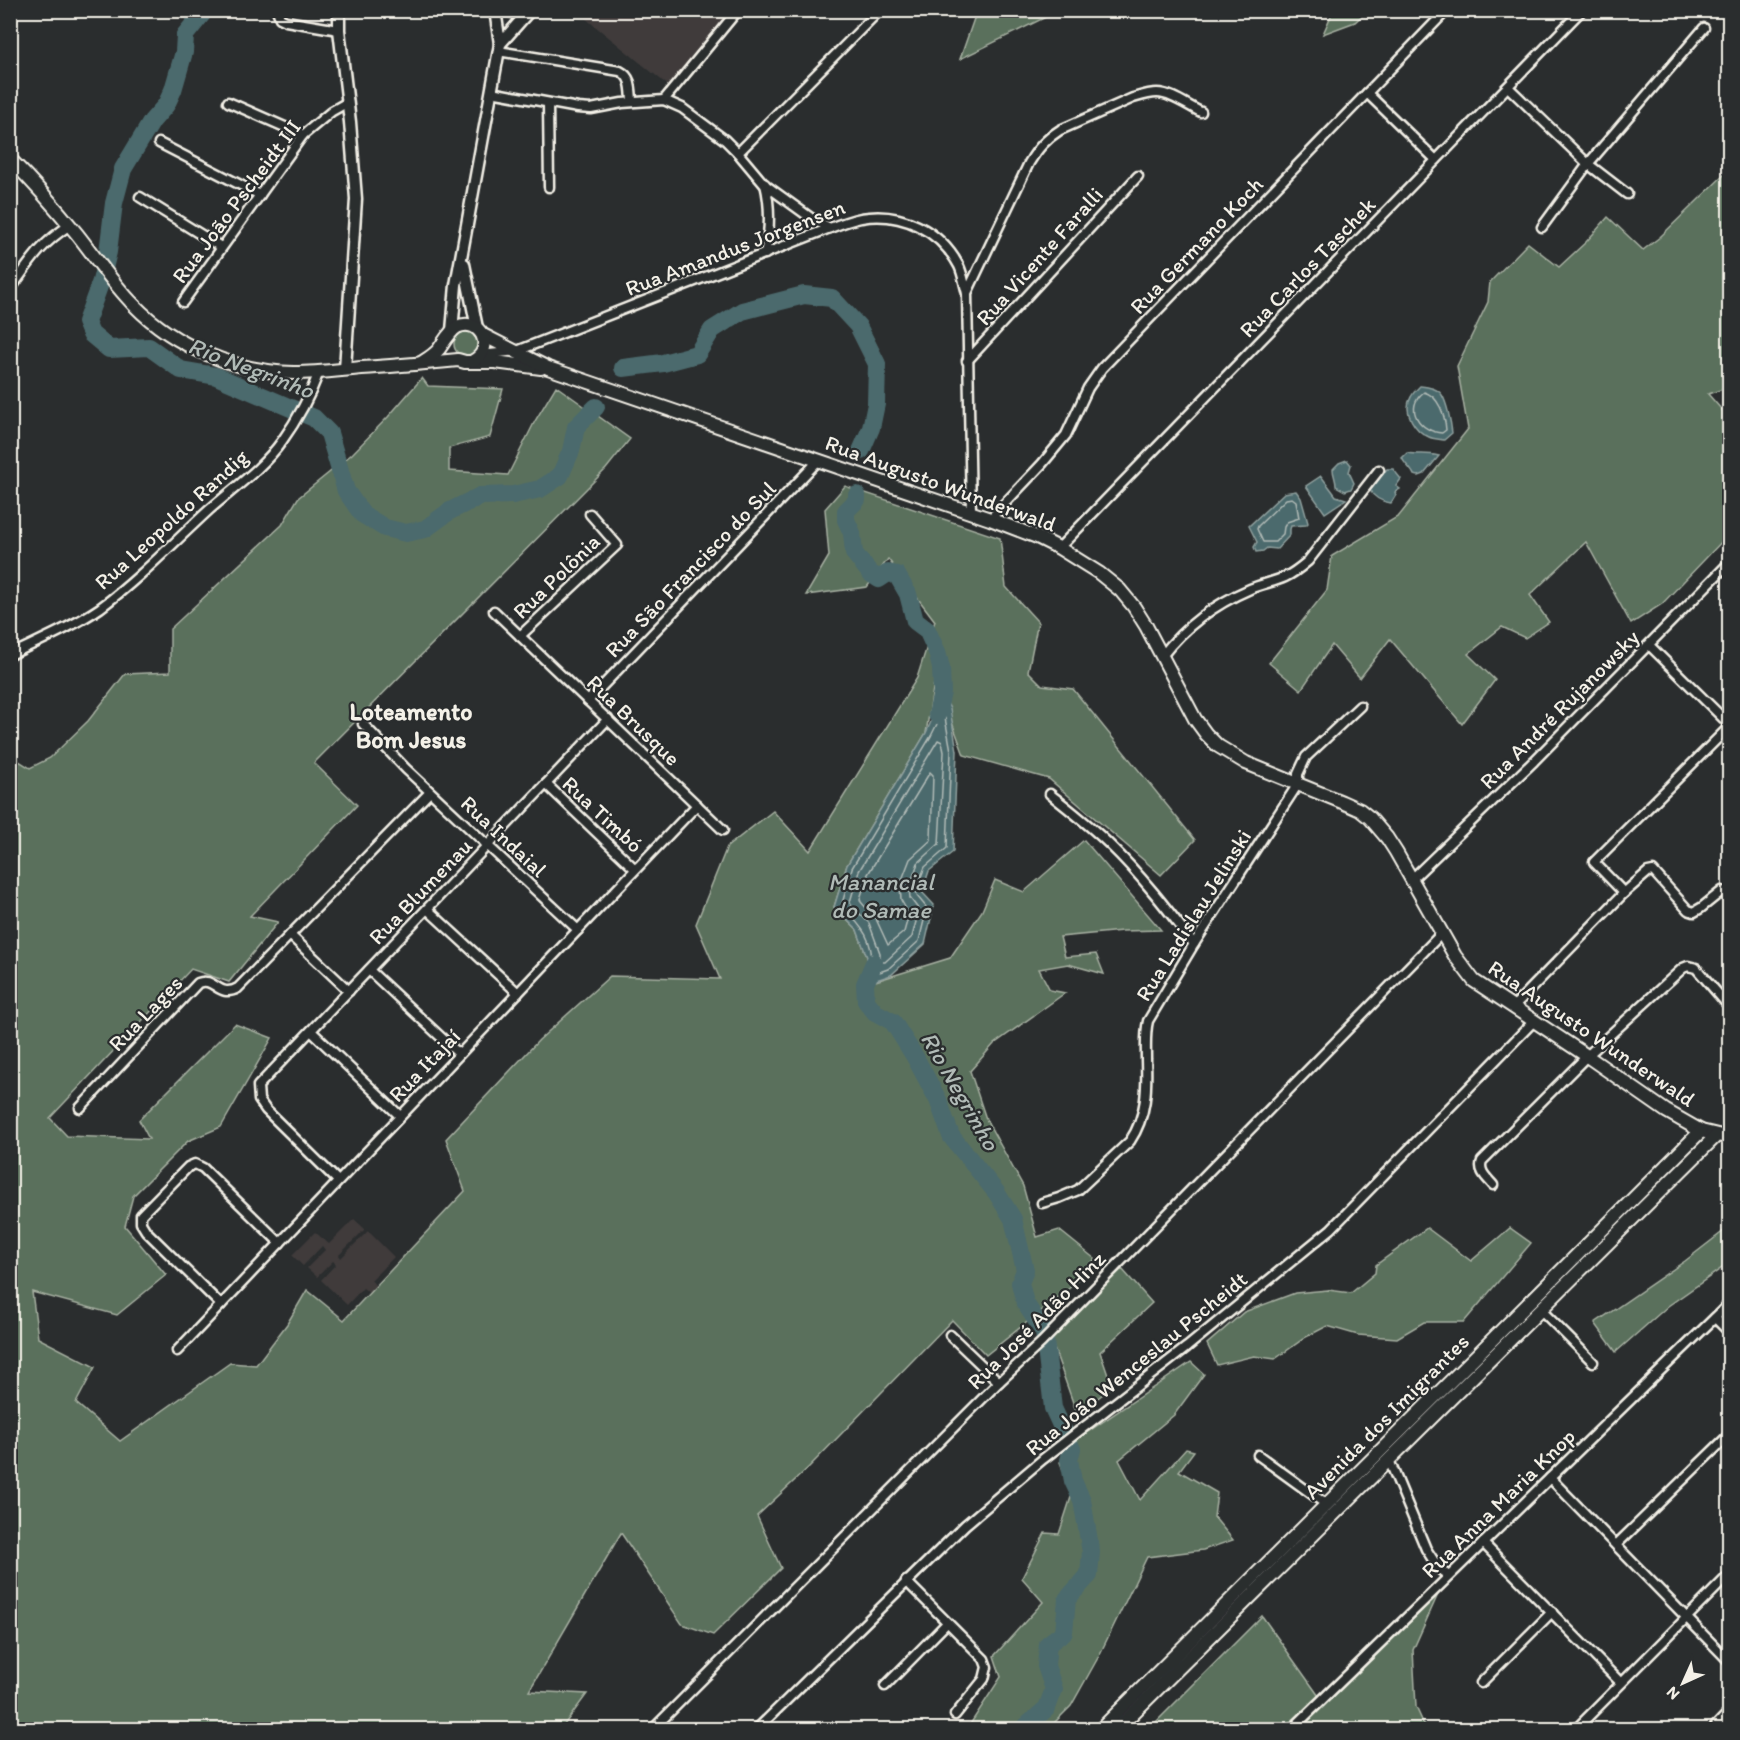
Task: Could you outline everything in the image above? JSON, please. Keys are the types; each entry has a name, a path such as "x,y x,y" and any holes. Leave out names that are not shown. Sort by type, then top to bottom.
{"main road":[{"name":"Rua Augusto Wunderwald","path":"10,159 42,191 133,304 172,337 191,347 235,364 292,373 458,360 465,362 477,358 548,368"},
{"path":"420,364 432,356 450,334 464,325 471,326 480,332 485,341 484,348 477,358"},
{"name":"Rua Augusto Wunderwald","path":"480,332 548,368 1037,537 1099,573 1120,590 1134,607 1195,719 1218,746 1246,763 1342,802 1360,810 1370,818 1387,838 1455,956 1474,981 1666,1111 1701,1131 1730,1138"},
{"path":"450,334 447,344 452,356 458,360"},
{"name":"Avenida dos Imigrantes","path":"1100,1730 1701,1131"},
{"name":"Avenida dos Imigrantes","path":"1116,1730 1716,1136"},
{"path":"1587,1245 1593,1246 1596,1255"},
{"path":"1533,1299 1541,1310"},
{"path":"1284,1564 1295,1547 1291,1540"},
{"path":"1235,1613 1228,1608 1238,1593"},
{"path":"1148,1698 1163,1679 1160,1675 1154,1676"}],"street":[{"path":"277,10 280,18 286,21 339,30"},
{"path":"339,10 356,199 345,369"},
{"path":"450,334 462,252 499,48 495,10"},
{"path":"507,10 518,13 523,10"},
{"path":"499,48 530,10"},
{"path":"664,100 738,10"},
{"path":"738,153 880,10"},
{"name":"Rua Germano Koch","path":"990,519 1066,435 1088,388 1102,368 1447,10"},
{"name":"Rua Carlos Taschek","path":"1059,548 1582,10"},
{"path":"1542,227 1588,164 1704,28"},
{"path":"499,48 620,71 630,80 632,102"},
{"path":"1508,87 1588,164 1627,194"},
{"path":"491,92 591,109 632,102 664,100 690,114 738,153 765,184 811,218 830,228"},
{"path":"967,293 1029,163 1042,143 1050,136 1144,95 1158,93 1202,112"},
{"path":"1367,93 1436,160"},
{"path":"228,102 303,135"},
{"name":"Rua João Pscheidt III","path":"183,302 303,135 332,111 348,102"},
{"path":"549,103 549,188"},
{"path":"159,143 260,195"},
{"name":"Rua Vicente Faralli","path":"967,361 1138,176"},
{"path":"765,184 769,201 769,235 765,254"},
{"path":"140,197 221,247"},
{"name":"Rua Amandus Jorgensen","path":"477,358 517,351 830,228 861,218 883,216 903,219 919,225 949,251 959,267 967,293 971,513"},
{"path":"10,290 46,242 70,225"},
{"path":"462,252 469,294 480,332"},
{"name":"Rua Leopoldo Randig","path":"10,655 72,625 98,609 134,581 282,442 313,389 319,372"},
{"name":"Rua São Francisco do Sul","path":"588,701 818,461"},
{"path":"1162,656 1186,628 1220,604 1251,588 1285,577 1308,561 1379,470"},
{"name":"Rua Polônia","path":"520,636 617,545 590,514"},
{"name":"Rua André Rujanowsky","path":"1412,879 1534,761 1730,562"},
{"name":"Rua Brusque","path":"494,611 723,830"},
{"path":"1624,893 1594,862 1730,725 1649,645"},
{"name":"Rua Ladislau Jelinski","path":"1042,1203 1078,1190 1131,1142 1142,1120 1147,1087 1146,1030 1148,1021 1194,944 1298,784 1298,774 1306,757 1360,706"},
{"name":"Rua Blumenau","path":"339,1181 266,1110 259,1100 258,1086 608,720"},
{"name":"Rua Indaial","path":"363,724 430,792 578,930"},
{"name":"Rua Timbó","path":"546,784 636,869"},
{"path":"349,991 290,935 430,792"},
{"path":"1050,794 1110,844 1194,944"},
{"name":"Rua Itajaí","path":"177,1351 697,805"},
{"path":"1513,1007 1624,893 1648,872 1653,871 1688,910 1694,912 1722,891"},
{"path":"427,909 518,993"},
{"name":"Rua José Adão Hinz","path":"652,1730 999,1382 1042,1342 1442,933"},
{"name":"Rua Lages","path":"80,1108 198,984 203,981 208,982 226,992 232,992 290,935"},
{"path":"1493,1185 1482,1171 1480,1166 1482,1161 1587,1056 1683,968 1688,966 1696,968 1726,1003 1730,1003"},
{"path":"369,970 459,1054"},
{"name":"Rua João Wenceslau Pscheidt","path":"756,1730 965,1525 1331,1229 1534,1022"},
{"path":"311,1031 400,1116"},
{"path":"221,1305 146,1231 141,1223 141,1215 188,1167 195,1164 203,1168 280,1243"},
{"name":"Rua Anna Maria Knop","path":"1292,1730 1730,1303"},
{"path":"1541,1310 1593,1362"},
{"path":"1715,1318 1730,1333"},
{"path":"950,1335 999,1382"},
{"path":"1616,1545 1730,1434"},
{"path":"1258,1455 1327,1504"},
{"path":"1389,1460 1426,1549 1439,1569 1449,1576"},
{"path":"1550,1478 1730,1662"},
{"path":"1483,1543 1621,1683"},
{"path":"1575,1730 1730,1574"},
{"path":"906,1581 984,1659 987,1667 984,1679 955,1715"},
{"path":"1481,1683 1551,1612"},
{"path":"885,1686 947,1623"},
{"path":"1712,1730 1730,1711"}],"shaded area":[{"path":"563,11 735,11 670,87 585,18"},
{"path":"354,1219 365,1229 339,1255 341,1258 368,1231 394,1257 371,1280 376,1286 369,1293 363,1288 347,1305 321,1280 336,1264 333,1261 317,1277 307,1268 325,1250 322,1246 303,1266 292,1255 315,1232 329,1244"}],"green space":[{"path":"977,10 1052,11 1050,15 960,59"},
{"path":"1333,10 1367,11 1355,22 1323,34"},
{"path":"1729,170 1729,387 1708,394 1729,418 1729,534 1662,604 1631,624 1586,542 1530,595 1549,622 1525,638 1502,627 1468,654 1495,680 1462,724 1390,639 1360,678 1332,645 1301,690 1269,663 1327,590 1332,556 1399,516 1468,429 1457,366 1488,302 1490,282 1528,243 1559,267 1608,217 1643,250 1660,237"},
{"path":"461,332 471,332 478,339 478,349 471,356 461,356 454,349 454,339"},
{"path":"422,378 428,386 503,389 490,437 449,448 449,471 508,475 535,421 556,386 630,439 606,469 314,763 357,805 250,916 278,922 229,982 191,969 50,1118 67,1136 149,1139 139,1120 235,1024 272,1038 221,1127 188,1141 133,1196 125,1226 166,1275 117,1315 32,1292 38,1338 95,1367 76,1403 120,1441 230,1363 256,1365 287,1324 307,1290 344,1320 465,1191 446,1139 539,1040 610,976 720,979 696,924 727,847 773,811 810,851 917,678 935,621 888,559 867,587 806,595 829,556 825,509 845,486 1000,538 1006,587 1038,622 1028,671 1042,685 1073,689 1195,840 1161,875 1049,779 964,755 935,676 926,733 847,865 834,907 857,930 867,957 866,984 950,958 982,911 995,880 1024,892 1084,840 1161,930 1060,937 1065,957 1096,954 1104,974 1068,964 1039,969 1050,990 1065,993 994,1044 970,1071 986,1119 1023,1186 1037,1237 1059,1230 1095,1259 1072,1286 986,1355 952,1320 809,1467 757,1516 781,1568 713,1635 682,1624 621,1533 529,1691 587,1694 561,1729 11,1730 11,756 30,768 50,758 88,721 125,674 170,672 170,629 282,525 298,498 352,454"},
{"path":"1729,1227 1729,1263 1668,1306 1616,1352 1595,1323 1685,1261"},
{"path":"1427,1228 1471,1261 1510,1228 1531,1243 1464,1322 1424,1322 1397,1338 1358,1335 1327,1326 1306,1337 1275,1359 1254,1356 1217,1365 1207,1344 1244,1312 1295,1293 1328,1290 1351,1293 1375,1273 1376,1265"},
{"path":"1122,1269 1152,1303 1100,1352 1112,1387 1077,1414 1050,1337"},
{"path":"1191,1362 1204,1374 1174,1415 1119,1460 1140,1500 1186,1449 1194,1451 1179,1471 1217,1493 1214,1517 1233,1540 1203,1550 1147,1557 1099,1656 1071,1706 1048,1729 967,1729 1001,1677 994,1656 1043,1602 1022,1578 1045,1533 1059,1534 1072,1494 1060,1462 1076,1440"},
{"path":"1440,1590 1413,1650 1416,1707 1426,1729 1148,1730 1262,1616 1321,1699"}],"water":[{"path":"1420,386 1435,389 1444,399 1452,433 1444,440 1424,434 1411,420 1409,403"},
{"path":"1407,453 1439,456 1424,474 1419,476 1414,475 1403,460 1402,458"},
{"path":"1347,460 1351,465 1349,472 1354,483 1351,489 1345,491 1336,486 1333,469 1339,463"},
{"path":"1387,469 1393,469 1401,479 1396,486 1400,489 1395,492 1396,495 1391,503 1379,499 1369,489"},
{"path":"1321,476 1336,496 1346,499 1325,513 1306,486"},
{"path":"1296,491 1301,498 1308,523 1291,526 1290,535 1277,549 1267,548 1256,552 1254,547 1257,542 1249,526 1284,493"},
{"name":"Manancial do Samae","path":"942,692 950,709 957,751 953,852 929,871 922,892 934,905 925,944 891,975 865,984 867,957 857,930 834,907 847,865 926,733"}],"waterway":[{"name":"Rio Negrinho","path":"203,10 185,35 184,52 173,90 166,105 152,121 123,169 114,203 108,252 101,281 86,322 91,334 109,349 149,347 181,370 216,376 314,418 329,433 346,491 362,514 385,528 406,533 425,529 450,511 480,496 513,495 540,489 560,476 571,451 576,427 596,407"},
{"name":"Rio Negrinho","path":"623,368 663,363 697,354 712,330 742,311 804,295 832,298 858,326 877,364 876,404 871,428 861,451"},
{"name":"Rio Negrinho","path":"857,495 857,500 846,511 854,553 870,573 879,579 888,573 897,575 908,594 915,621 927,630 941,668 942,692 937,715"},
{"name":"Rio Negrinho","path":"874,963 865,984 866,1001 875,1012 893,1022 938,1100 951,1136 996,1192 1013,1219 1025,1270 1020,1283 1025,1303 1044,1332 1053,1408 1072,1449 1069,1460 1073,1481 1082,1500 1091,1552 1089,1575 1067,1599 1064,1632 1048,1644 1046,1666 1054,1689 1047,1708 1022,1730"}],"district":[{"name":"Loteamento Bom Jesus","path":"411,726"}]}
